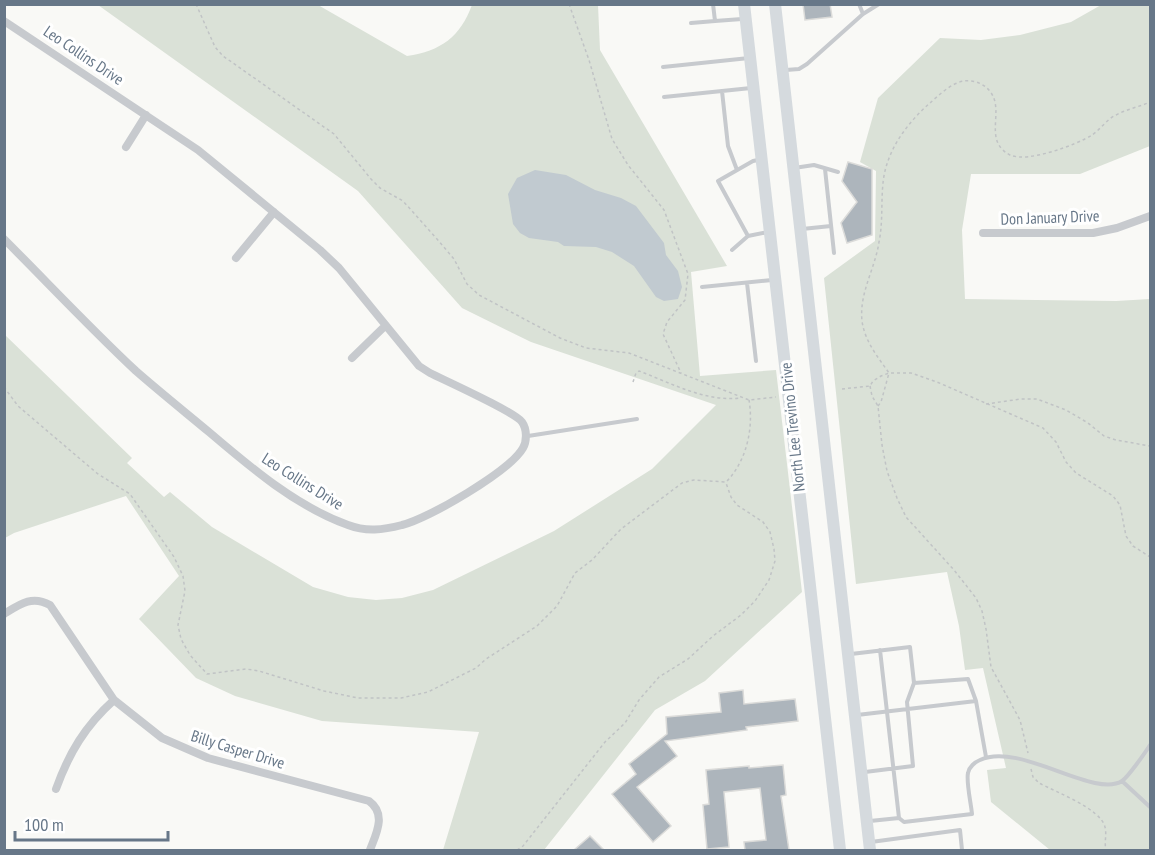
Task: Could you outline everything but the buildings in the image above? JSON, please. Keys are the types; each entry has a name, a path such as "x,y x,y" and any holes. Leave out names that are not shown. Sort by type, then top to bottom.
{"main road":[{"name":"North Lee Trevino Drive","path":"744,4 840,850"},
{"name":"North Lee Trevino Drive","path":"775,4 869,846"}],"street":[{"name":"Leo Collins Drive","path":"4,21 213,161 339,268 419,366 517,417 524,425 526,436 523,448 492,475 433,512 404,525 378,530 349,526 280,488 236,455 131,365 4,239"},
{"path":"126,147 146,115"},
{"path":"236,258 274,213"},
{"name":"Don January Drive","path":"984,233 1093,233 1117,228 1150,216"},
{"path":"352,358 386,326"},
{"name":"Billy Casper Drive","path":"4,614 28,601 36,600 50,605 114,700 145,727 183,749 246,769 369,801 375,806 379,816 370,850"},
{"path":"56,789 80,737 114,700"}],"lane":[{"path":"713,4 715,21"},
{"path":"859,4 863,14"},
{"path":"782,70 799,69 807,64 863,14 879,4"},
{"path":"691,23 746,18"},
{"path":"663,67 750,58"},
{"path":"664,97 753,88"},
{"path":"722,91 728,146 737,170"},
{"path":"748,236 718,181 753,161 762,160"},
{"path":"793,168 814,165 838,172"},
{"path":"825,169 834,253"},
{"path":"800,230 831,226"},
{"path":"732,250 748,236 770,232"},
{"path":"702,287 776,280"},
{"path":"747,283 756,361"},
{"path":"526,436 637,419"},
{"path":"848,654 910,646 914,683 907,702 913,766 861,772"},
{"path":"880,650 899,818"},
{"path":"914,683 968,680 976,701 986,757"},
{"path":"855,715 976,701"},
{"path":"867,821 899,818 904,822 972,814 968,772 974,762 986,757 1000,756 1029,760 1073,777 1106,785 1122,782 1150,746"},
{"path":"1122,782 1150,807"},
{"path":"869,846 960,830 962,850"}],"path":[{"path":"196,4 215,47 223,56 334,134 371,179 380,188 403,201 424,224 454,259 467,284 480,295 560,338 586,348 629,352 741,398 749,400 776,397"},
{"path":"569,4 589,60 612,139 628,165 664,210 688,274 685,300 667,321 663,334 681,374"},
{"path":"1106,850 1106,829 1102,819 1093,811 1039,783 1033,777 1020,720 991,667 982,611 976,598 906,517 897,498 882,445 878,406 889,374 865,334 862,301 879,244 883,182 888,160 903,130 939,95 963,81 983,84 990,91 995,102 995,140 1002,150 1012,156 1050,153 1069,147 1092,135 1117,114 1150,102"},
{"path":"633,382 639,371 708,397 721,400 741,398"},
{"path":"878,406 872,396 870,386 873,381 889,374 911,373 1043,429 1056,442 1066,462 1076,473 1113,496 1120,505 1126,537 1133,546 1150,557"},
{"path":"842,389 870,386"},
{"path":"4,387 18,406 79,458 98,474 130,494 174,557 183,576 185,591 178,625 181,639 190,655 207,674 246,669 259,670 324,691 358,698 401,698 419,694 460,678 537,626 557,606 575,573 592,560 621,529 682,483 694,480 726,482 736,472 744,455 752,414 749,400"},
{"path":"985,404 1037,399 1066,410 1104,435 1116,440 1150,446"},
{"path":"517,850 523,846 605,742 625,723 639,700 659,677 688,659 741,615 756,601 769,580 775,561 770,532 763,522 737,505 731,497 726,482"}],"shaded area":[{"path":"98,5 318,5 407,56 430,50 448,41 462,26 472,5 598,5 600,50 727,266 691,272 700,376 776,370 802,592 705,681 655,710 544,850 443,850 479,732 322,721 235,696 196,678 139,619 179,576 126,496 5,538 4,334 132,458 127,463 164,497 170,492 212,527 313,587 348,597 376,600 402,598 433,590 554,531 652,469 716,405 531,342 462,308 358,191"},
{"path":"1101,5 1150,5 1150,146 1080,174 971,174 962,230 965,299 1116,301 1150,299 1150,850 1050,850 991,802 987,770 1006,768 983,668 965,670 959,626 947,572 856,584 824,278 875,241 876,171 860,162 878,98 940,38 981,40 1020,35 1071,22"},
{"path":"535,170 566,175 595,190 621,198 636,206 664,243 666,255 678,271 682,287 678,299 664,301 656,297 634,266 612,252 596,247 564,246 558,242 529,238 520,233 513,224 508,194 517,178"}]}
